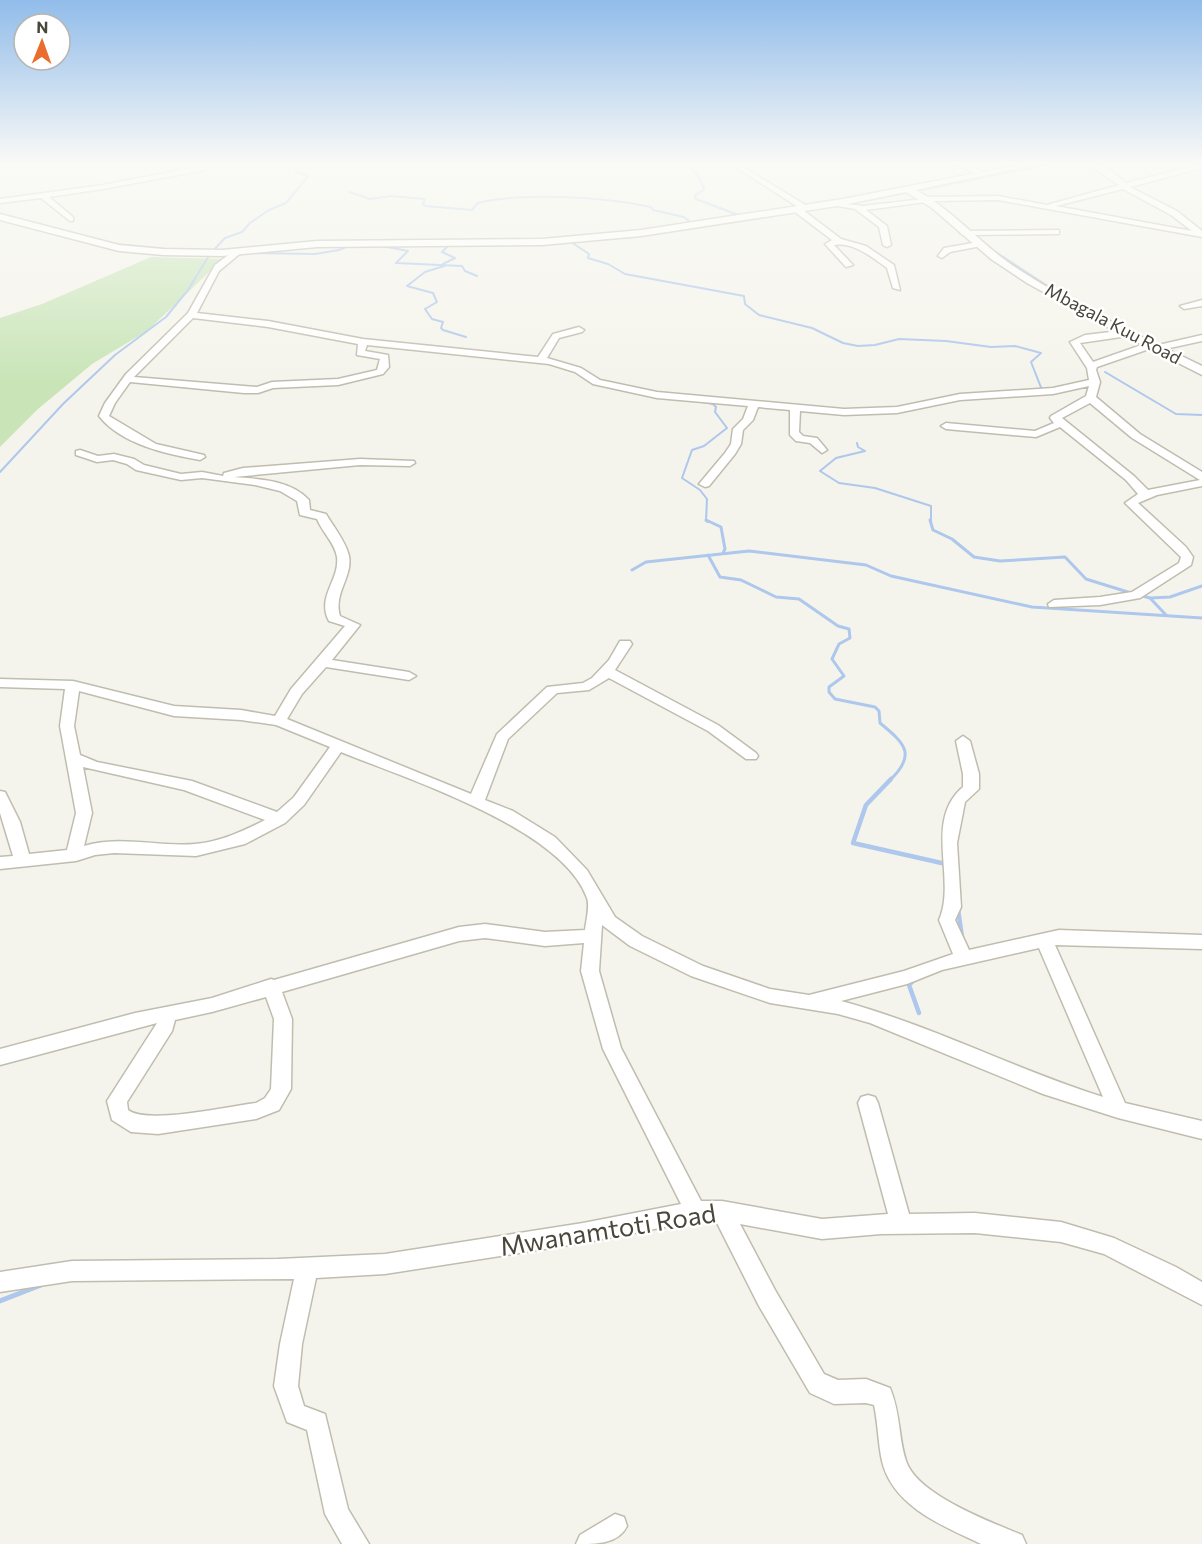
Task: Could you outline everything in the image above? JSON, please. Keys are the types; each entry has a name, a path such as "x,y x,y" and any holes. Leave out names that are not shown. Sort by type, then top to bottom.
{"street":[{"path":"73,236 119,248 222,253 317,244 507,243 610,236"},
{"path":"832,236 838,241 863,248 891,267 897,288"},
{"path":"885,236 887,245"},
{"name":"Mbagala Kuu Road","path":"968,236 1037,284 1202,371"},
{"path":"838,241 829,244 849,266"},
{"path":"942,256 947,250 978,244"},
{"path":"200,457 152,446 106,420 104,416 109,403 128,379 192,314 207,288 209,277 219,264 238,252"},
{"path":"1184,306 1202,303"},
{"path":"192,314 363,342 541,359 560,363 597,382 619,388 657,395 795,409 844,412 897,410 960,397 1053,391 1095,382"},
{"path":"541,359 556,336 579,330"},
{"path":"1128,333 1085,338 1075,342 1091,367 1095,382 1091,398 1056,416 1056,419 1130,478 1146,495"},
{"path":"1091,367 1153,346 1202,338"},
{"path":"128,379 244,390 258,390 272,385 338,382 380,372 384,367 385,357 360,353 363,342"},
{"path":"1091,398 1136,436 1202,477"},
{"path":"705,484 730,454 736,444 738,429 748,420 754,405"},
{"path":"795,409 794,433 801,439 813,440 822,450"},
{"path":"946,426 1036,434 1062,423"},
{"path":"80,453 97,459 114,457 130,461 140,468 174,476 202,475 283,488 303,500 304,513 321,516 324,526 343,555 343,565 330,597 329,607 334,618 353,625 296,692 279,721"},
{"path":"220,479 243,471 360,462 410,463"},
{"path":"1054,604 1100,601 1136,595 1185,565 1187,557 1182,550 1131,504 1134,499 1146,495 1202,483"},
{"path":"476,802 502,736 525,713 546,698 552,690 561,687 592,685 599,681 621,655 625,644"},
{"path":"323,662 340,667 409,676"},
{"path":"606,671 713,728 751,756"},
{"path":"0,683 73,685 174,711 242,715 279,721 507,815 549,841 581,874 609,922 636,941 717,979 770,996 838,1007 874,1017 1043,1086 1118,1110 1202,1130"},
{"path":"73,685 67,726 84,813 76,855"},
{"path":"963,741 971,774 971,789 958,800 949,843 953,907 947,920 964,959"},
{"path":"0,863 76,855 114,847 196,850 239,840 279,819 299,801 339,745"},
{"path":"73,758 94,766 187,785 279,819"},
{"path":"0,796 12,822 22,859"},
{"path":"596,897 590,971 612,1049 695,1211"},
{"path":"0,1057 166,1014 212,1005 271,986 459,934 485,931 545,939 593,936"},
{"path":"806,1002 907,977 939,964 1044,940 1078,936 1202,942"},
{"path":"1044,940 1118,1110"},
{"path":"166,1014 166,1026 117,1101 119,1114 132,1123 158,1125 256,1111 270,1106 278,1099 281,1089 283,1019 271,986"},
{"path":"868,1103 901,1224"},
{"name":"Mwanamtoti Road","path":"0,1282 72,1271 176,1272 385,1264 572,1234 695,1211 722,1211 822,1229 901,1224 975,1223 1061,1233 1107,1245 1168,1274 1202,1294"},
{"path":"722,1211 767,1298 818,1385 826,1385 834,1392 866,1391 882,1396 888,1408 895,1467 901,1480 910,1490 939,1510 1013,1544"},
{"path":"307,1268 291,1344 286,1386 295,1414 317,1422 337,1514 356,1544"},
{"path":"589,1544 615,1526"}],"green space":[{"path":"151,257 223,259 147,331 92,364 38,409 0,447 0,318 42,304"}],"waterway":[{"path":"85,236 115,244 166,249"},
{"path":"0,472 63,404 115,355 166,317 188,290 210,254 225,238 231,236"},
{"path":"593,240 633,237"},
{"path":"571,242 589,254 588,258 608,264 625,274 744,296 745,304 759,315 812,328 843,343 858,346 875,345 899,339 946,341 991,347 1015,346 1041,353 1031,362 1042,390"},
{"path":"444,265 455,258 442,252 449,245"},
{"path":"464,246 511,245"},
{"path":"248,253 315,254 346,247 382,246 408,251 396,263 444,265"},
{"path":"988,247 1072,302"},
{"path":"444,265 462,266 465,271 477,276"},
{"path":"444,265 425,272 407,286 433,293 437,302 425,309 432,319 443,322 441,328 443,330 466,337"},
{"path":"1105,372 1176,414 1202,415"},
{"path":"697,401 713,404 716,407 715,412 727,428 704,446 692,450 682,478 700,490 707,499 706,520"},
{"path":"857,443 858,447 865,451 836,458 820,471 839,483 875,488 931,506 931,522"},
{"path":"706,520 721,527 725,549 723,553"},
{"path":"930,520 933,530 952,539 974,557 1000,561 1065,557 1086,579 1131,593"},
{"path":"708,555 749,551 866,565 891,576 1032,607 1202,618"},
{"path":"632,570 646,562 708,555"},
{"path":"708,555 720,577 741,580 776,597 799,599 838,626 849,629 850,638 839,644 832,659 844,676 829,687 829,692 835,699 875,707 879,711 880,723 896,737 904,749 903,763 891,779"},
{"path":"1151,598 1170,597 1202,586"},
{"path":"1139,595 1150,598 1166,615"},
{"path":"891,779 866,805 853,843 946,864"},
{"path":"958,909 962,937"},
{"path":"915,979 909,985 919,1013"},
{"path":"0,1301 41,1285"}]}
